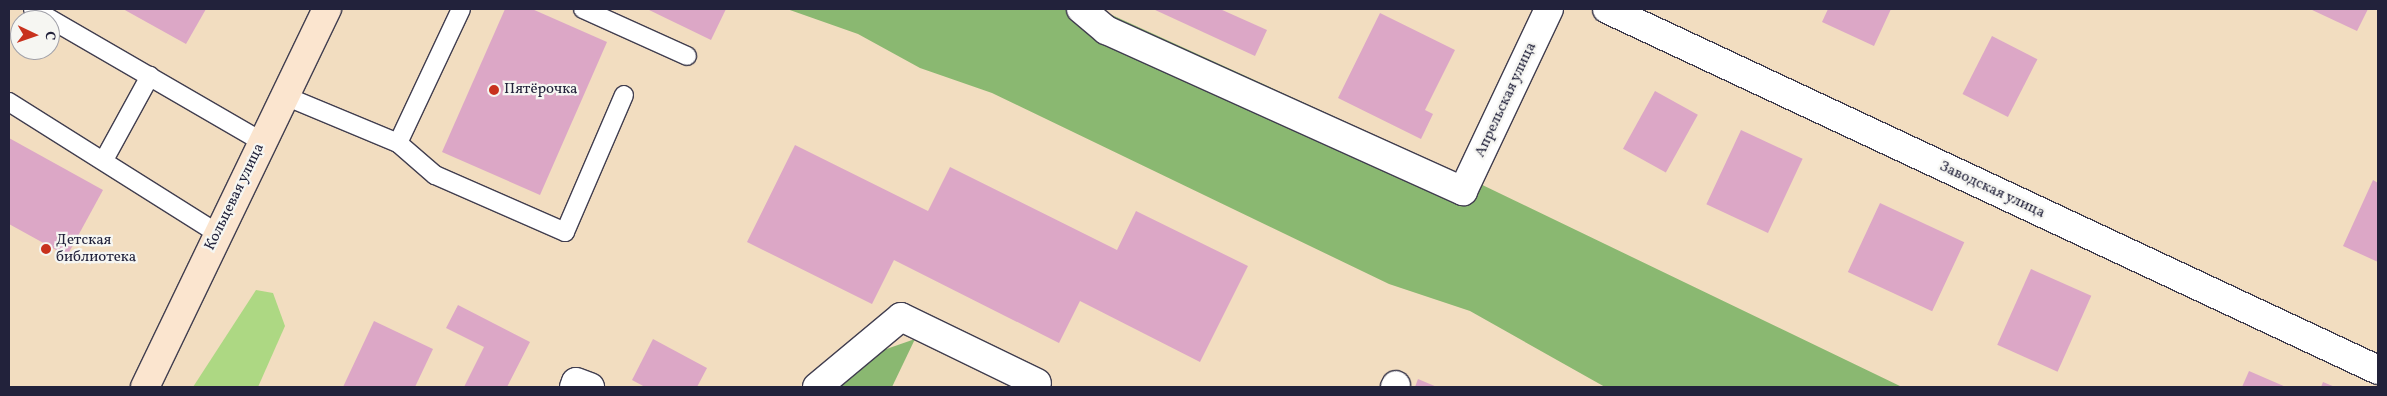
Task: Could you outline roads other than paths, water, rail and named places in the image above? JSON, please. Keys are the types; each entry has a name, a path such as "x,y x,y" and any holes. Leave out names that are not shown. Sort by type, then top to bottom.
{"main road":[{"name":"Кольцевая улица","path":"145,387 217,233 327,9"}],"street":[{"name":"Апрельская улица","path":"1081,9 1106,30 1463,191 1549,9"},
{"name":"Заводская улица","path":"1606,9 2378,370"},
{"path":"817,387 901,316 1037,383"},
{"path":"574,387 576,382 590,387"}],"lane":[{"path":"33,9 262,142"},
{"path":"398,143 461,9"},
{"path":"583,9 687,56"},
{"path":"104,160 150,76"},
{"path":"285,96 398,143 435,175 565,232 624,96"},
{"path":"9,102 104,160 217,233"}],"place":[{"name":"Пятёрочка","path":"494,90"},
{"name":"Детская библиотека","path":"46,249"}]}
